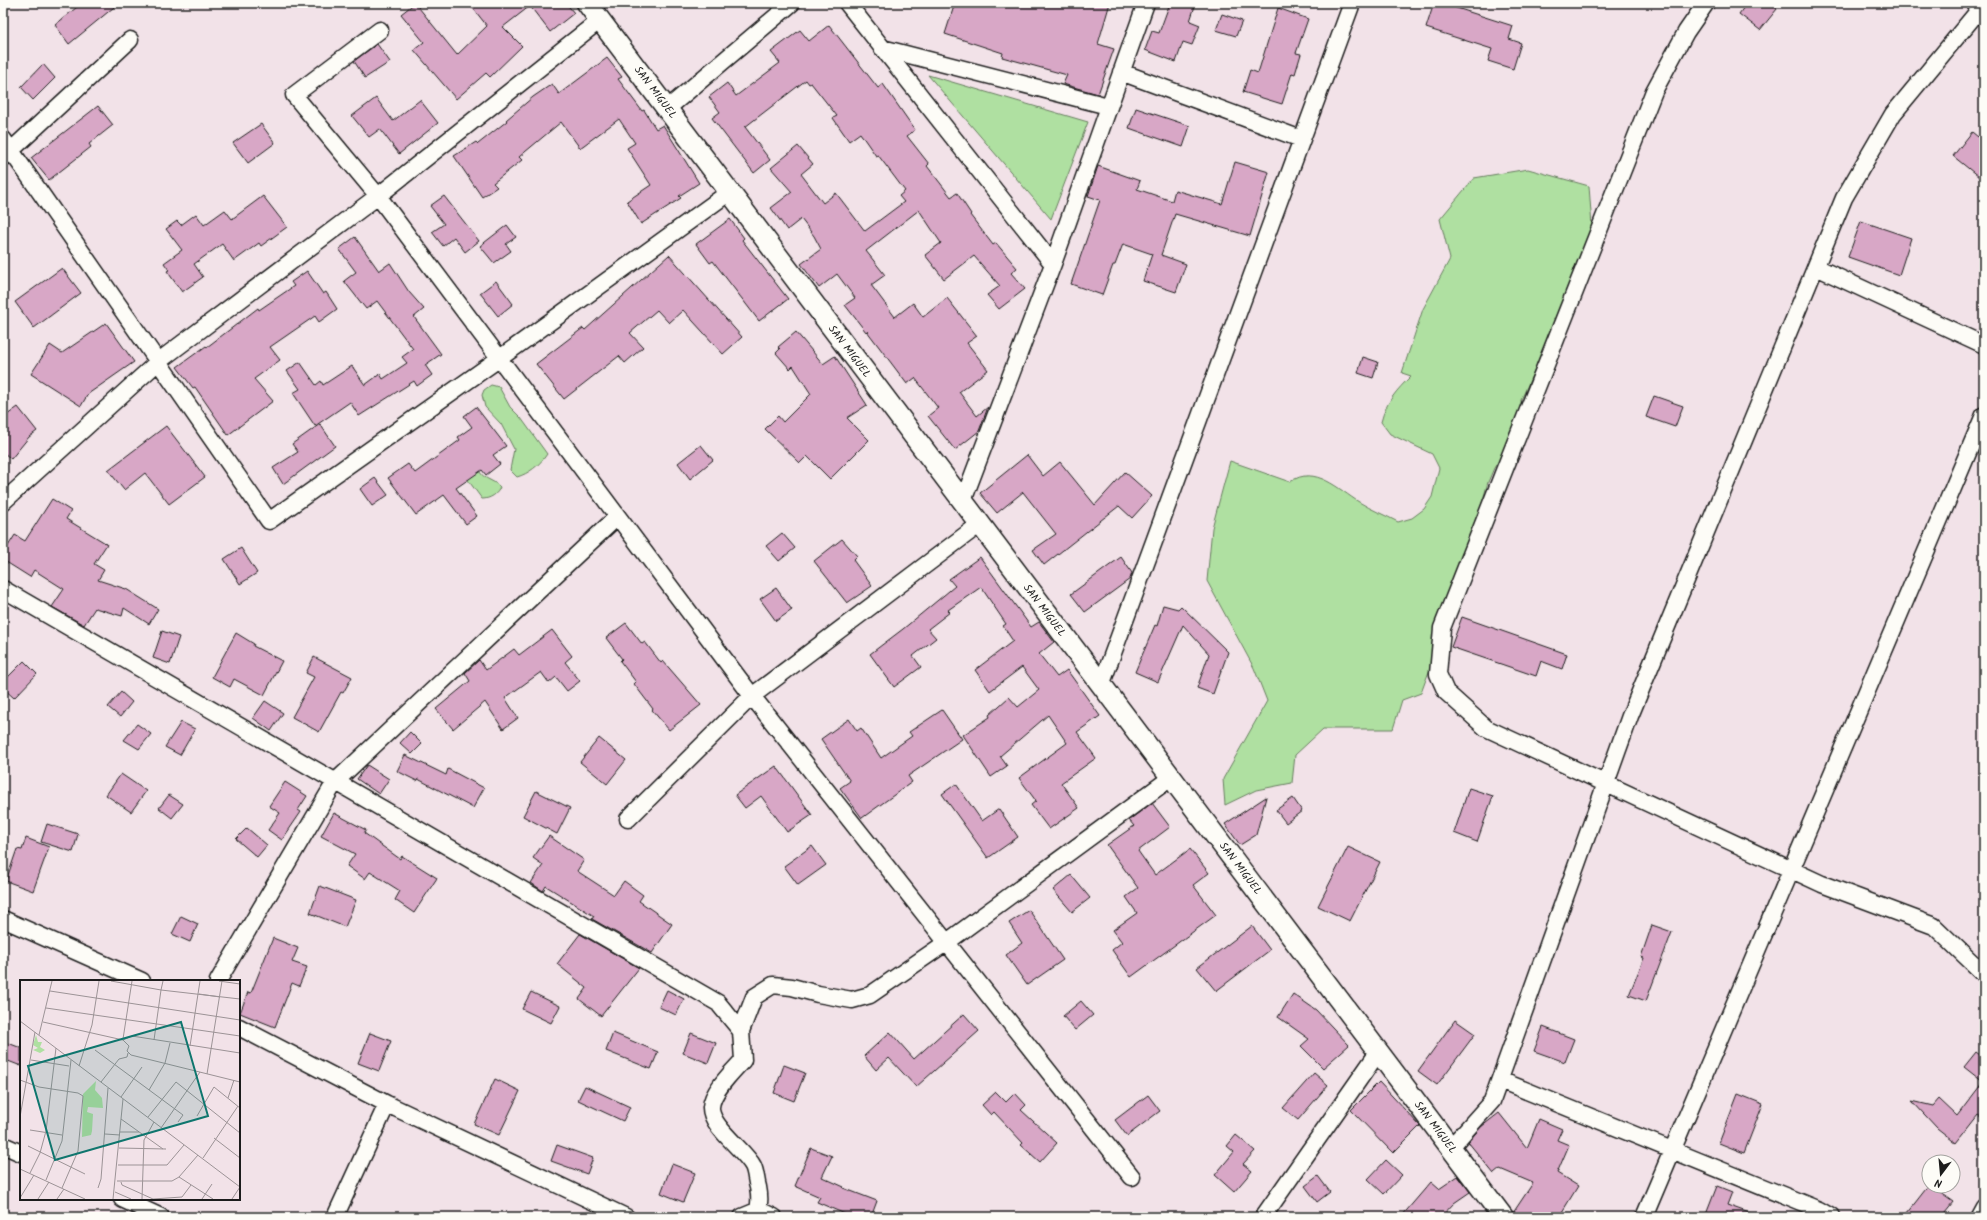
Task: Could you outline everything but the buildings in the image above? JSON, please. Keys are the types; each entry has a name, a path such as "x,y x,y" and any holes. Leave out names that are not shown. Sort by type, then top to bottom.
{"street":[{"name":"SAN MIGUEL","path":"587,3 731,191 980,524 1102,683 1503,1217"},
{"path":"668,108 792,3"},
{"path":"847,3 1053,264"},
{"path":"963,501 1053,264 1108,106 1146,3"},
{"path":"1102,683 1352,3"},
{"path":"1706,3 1686,32 1654,91 1442,628 1438,674 1446,692 1486,728 1822,884 1934,926 1984,974"},
{"path":"1450,1147 1492,1101 1630,716 1844,198 1893,114 1984,4"},
{"path":"3,502 159,361 378,196 600,20"},
{"path":"380,30 294,95 378,196 752,696 1132,1176"},
{"path":"130,40 6,149 159,361 269,521 500,358 731,191"},
{"path":"882,48 1108,106"},
{"path":"1121,72 1301,139"},
{"path":"1816,266 1984,345"},
{"path":"1644,1217 1984,415"},
{"path":"219,980 335,782 617,517"},
{"path":"628,819 752,696 980,524"},
{"path":"3,589 718,1002 740,1031"},
{"path":"757,1213 758,1191 753,1166 717,1124 711,1108 714,1097 729,1075 743,1060 740,1031 754,997 774,985 792,987 818,994 852,1000 870,995 947,942 1172,777"},
{"path":"3,919 140,980"},
{"path":"240,1028 387,1104 626,1217"},
{"path":"1263,1217 1379,1051"},
{"path":"1500,1080 1819,1210 1831,1217"},
{"path":"335,1217 387,1104"},
{"path":"3,1145 20,1153"},
{"path":"124,1200 161,1217"},
{"path":"1978,1217 1984,1206"},
{"path":"742,1217 757,1213 774,1217"}],"green space":[{"path":"928,75 1088,122 1051,219"},
{"path":"1528,169 1589,186 1593,240 1521,400 1522,416 1511,443 1494,468 1488,482 1467,556 1421,693 1402,700 1393,729 1323,729 1295,755 1292,783 1256,790 1225,805 1223,779 1267,701 1254,668 1207,581 1212,528 1230,461 1290,482 1299,477 1318,477 1364,505 1398,522 1412,518 1424,509 1432,497 1439,468 1432,454 1390,434 1381,422 1392,397 1411,376 1402,373 1423,309 1450,259 1440,219 1474,178"},
{"path":"491,385 499,387 510,407 521,418 547,454 534,468 517,477 510,470 514,449 501,424 485,407 482,395 484,390"},
{"path":"478,468 482,475 500,487 493,496 482,499 465,476"}]}
